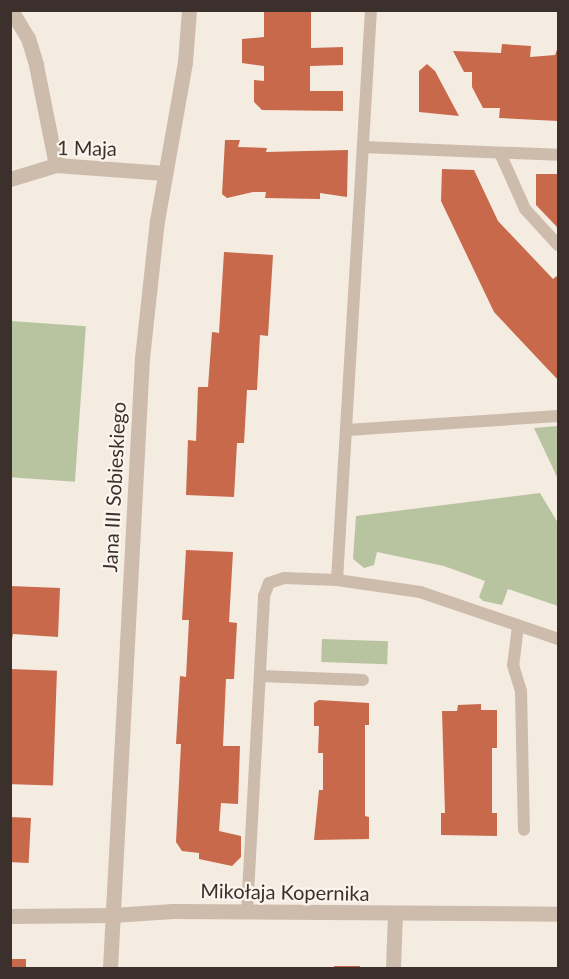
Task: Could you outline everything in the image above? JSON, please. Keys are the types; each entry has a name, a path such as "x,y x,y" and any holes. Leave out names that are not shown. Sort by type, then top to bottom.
{"street":[{"path":"11,10 27,38 36,65 56,165"},
{"name":"Jana III Sobieskiego","path":"110,969 142,358 165,173 185,62 189,10"},
{"name":"1 Maja","path":"10,179 56,165 165,173"},
{"name":"Mikołaja Kopernika","path":"10,916 113,915 173,911 558,914"},
{"path":"393,969 394,914"}],"lane":[{"path":"337,580 371,10"},
{"path":"363,147 558,155"},
{"path":"500,153 525,209 558,245"},
{"path":"347,430 558,416"},
{"path":"247,912 263,609 269,583 274,579 337,580 420,592 558,639"},
{"path":"518,626 513,665 521,691 524,830"},
{"path":"260,676 363,680"}],"green space":[{"path":"11,321 86,326 75,482 10,477"},
{"path":"558,426 558,479 534,428"},
{"path":"540,493 558,523 558,606 508,589 502,605 483,601 479,597 485,581 444,566 377,552 374,565 364,568 353,559 356,516"},
{"path":"322,639 388,641 387,664 321,662"}],"building":[{"path":"264,10 311,10 311,48 343,47 343,65 310,66 310,91 343,91 343,111 262,110 254,102 254,80 264,81 264,66 242,63 242,39 264,37"},
{"path":"502,44 531,46 530,57 555,55 558,47 558,121 499,118 500,108 483,108 472,87 472,72 464,72 453,51 501,53"},
{"path":"427,64 435,71 459,116 419,112 419,71"},
{"path":"225,140 240,140 238,147 267,148 266,152 348,150 347,197 320,193 320,199 265,198 266,192 253,192 227,198 222,194"},
{"path":"442,169 474,170 498,221 553,279 558,275 558,380 494,312 441,201"},
{"path":"536,174 558,174 558,228 536,205"},
{"path":"224,252 273,255 268,336 260,335 257,390 247,390 244,443 237,443 234,497 186,495 188,440 196,441 198,387 208,387 212,332 219,333"},
{"path":"186,550 233,552 229,622 237,623 234,679 226,679 223,746 240,746 238,804 221,803 219,831 241,836 241,857 232,866 199,859 199,853 182,851 176,842 181,744 176,744 180,676 186,677 189,620 182,620"},
{"path":"10,586 60,588 58,637 13,634 10,650"},
{"path":"10,669 57,671 53,786 10,784"},
{"path":"319,700 369,703 369,725 365,725 365,816 369,817 369,839 314,840 319,790 323,790 323,753 318,753 319,726 314,726 314,703"},
{"path":"481,704 481,710 497,710 497,748 492,748 492,813 497,813 497,836 441,835 441,813 445,813 442,711 457,711 458,705"},
{"path":"10,817 31,818 29,863 10,862"},
{"path":"10,959 26,959 26,968 10,968"},
{"path":"334,966 360,966 360,968 334,968"}]}
